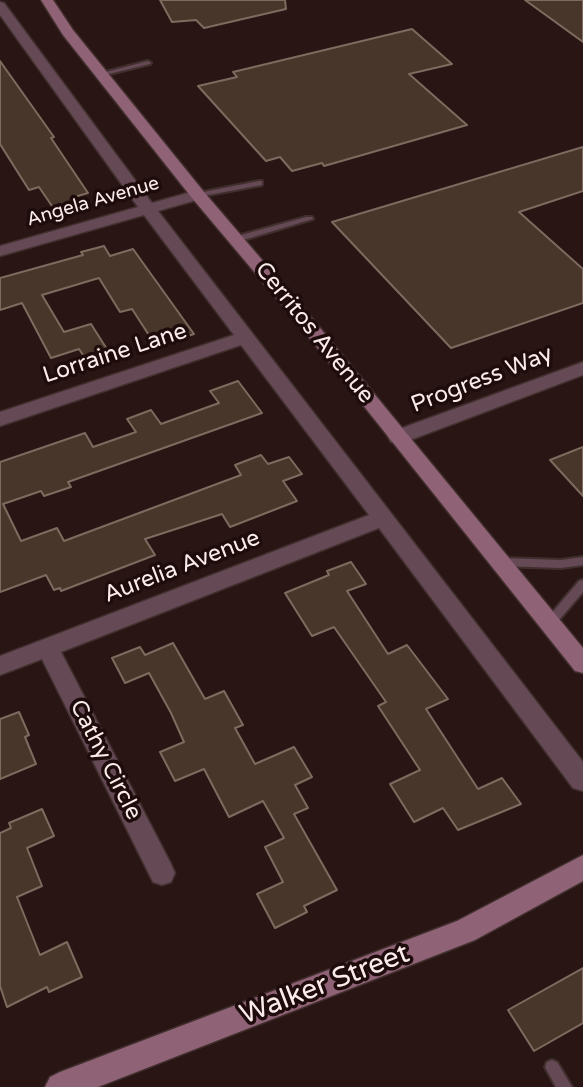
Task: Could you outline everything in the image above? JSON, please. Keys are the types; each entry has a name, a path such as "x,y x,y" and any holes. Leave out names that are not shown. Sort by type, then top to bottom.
{"main road":[{"name":"Cerritos Avenue","path":"47,0 68,32 198,195 237,239 583,664"},
{"name":"Walker Street","path":"60,1087 465,931 583,867"}],"street":[{"path":"0,6 147,208 582,780"},
{"name":"Angela Avenue","path":"0,251 198,195"},
{"name":"Lorraine Lane","path":"0,419 246,337"},
{"name":"Progress Way","path":"398,437 583,368"},
{"name":"Aurelia Avenue","path":"0,666 383,518"},
{"name":"Cathy Circle","path":"48,648 162,873"}],"lane":[{"path":"101,74 148,63"},
{"path":"198,195 259,183"},
{"path":"237,239 309,219"},
{"path":"501,562 561,564 583,561"},
{"path":"548,624 583,584"},
{"path":"552,1067 565,1087"}],"building":[{"path":"160,0 285,0 286,9 204,28 196,20 172,22"},
{"path":"525,0 583,0 583,42"},
{"path":"412,29 452,64 409,74 467,125 324,166 322,163 292,171 280,157 266,161 198,86 237,77 233,72"},
{"path":"0,61 54,137 51,138 88,193 71,198 77,207 56,212 39,187 29,190 0,144"},
{"path":"583,147 583,191 519,212 583,269 583,303 451,348 332,222"},
{"path":"104,246 110,256 133,249 194,334 156,346 132,309 120,312 99,278 42,295 64,332 91,324 110,354 87,361 79,349 51,358 22,303 0,310 0,278 83,255 81,252"},
{"path":"238,381 262,413 68,482 71,487 44,496 41,491 3,504 21,541 57,528 64,541 241,475 235,465 261,455 268,464 289,457 302,474 283,481 297,501 230,527 222,514 145,539 155,555 61,591 60,588 54,590 46,575 0,592 0,462 85,433 93,447 136,432 127,419 151,410 161,424 219,403 210,391"},
{"path":"583,447 583,496 550,460"},
{"path":"351,562 366,584 347,591 388,654 407,645 448,699 426,709 478,789 502,778 521,804 458,830 443,808 414,822 390,784 420,770 378,706 386,702 334,627 312,636 285,593 329,575 327,571"},
{"path":"173,643 205,699 224,691 243,725 235,728 255,764 294,747 312,777 295,785 308,808 294,814 337,890 304,906 307,912 275,928 257,894 283,882 265,847 284,838 263,801 229,817 204,769 175,781 160,752 184,742 171,713 149,673 125,683 112,658 140,647 145,655"},
{"path":"19,712 29,735 25,737 36,764 0,779 0,719"},
{"path":"42,809 54,836 27,848 42,886 17,897 40,955 67,942 82,977 49,992 47,987 7,1007 0,986 0,833 11,828 9,823"},
{"path":"583,968 583,1023 534,1051 508,1010"}]}
